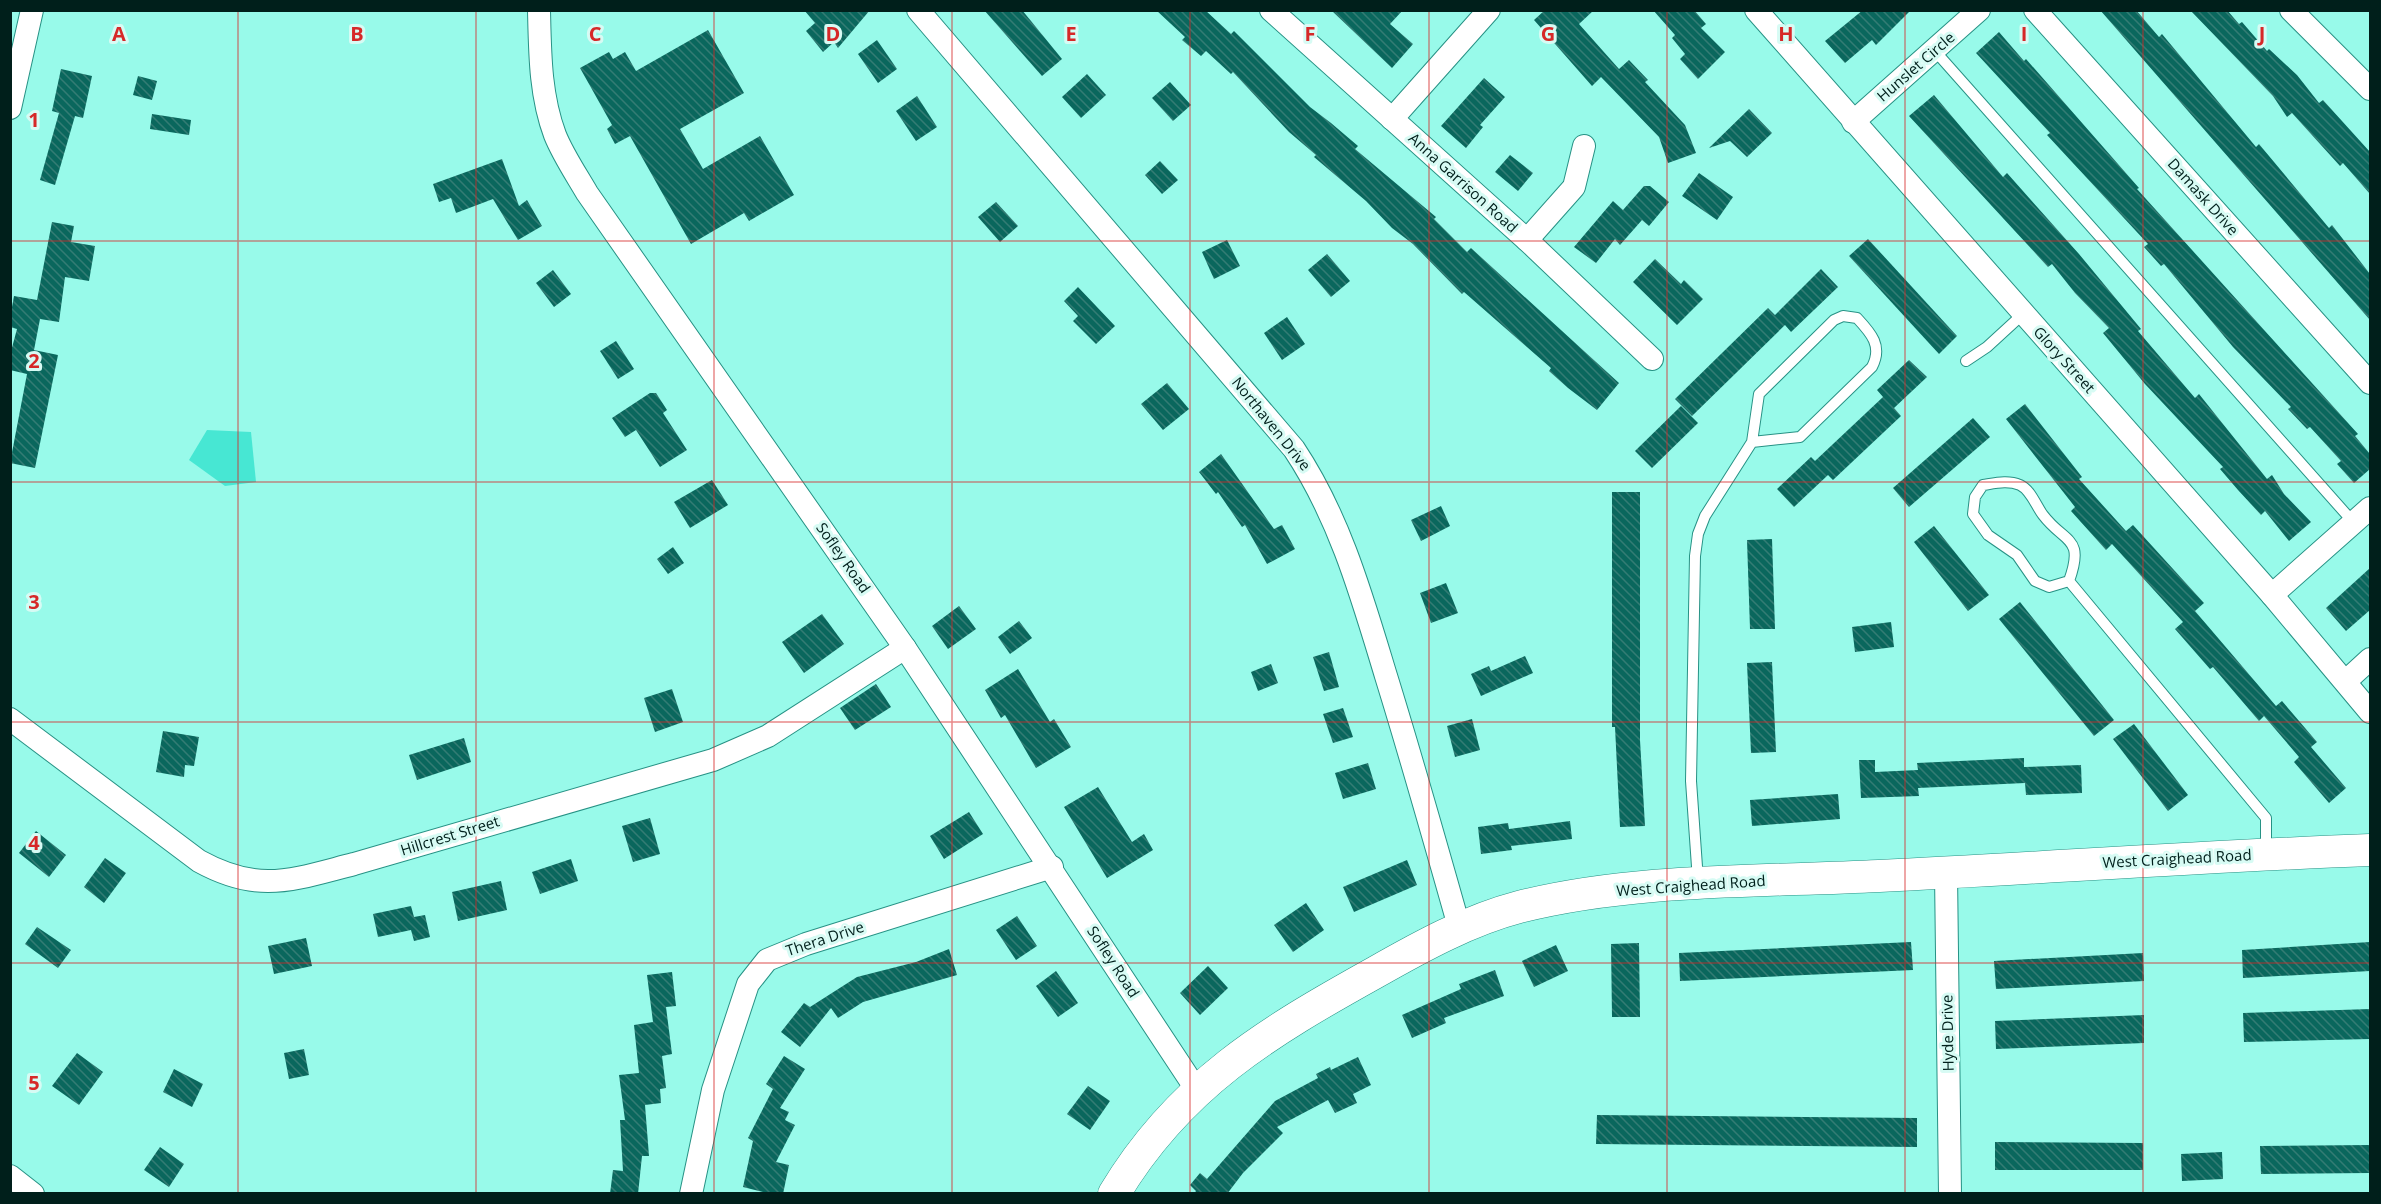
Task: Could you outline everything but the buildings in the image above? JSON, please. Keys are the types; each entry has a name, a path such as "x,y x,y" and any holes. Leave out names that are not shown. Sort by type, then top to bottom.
{"street":[{"path":"10,108 32,10"},
{"name":"Sofley Road","path":"539,10 541,70 546,104 556,137 586,193 905,648 1052,867 1196,1089"},
{"name":"Northaven Drive","path":"918,10 1294,449 1316,482 1347,553 1368,616 1460,930"},
{"name":"Anna Garrison Road","path":"1271,10 1527,240 1652,359"},
{"path":"1392,119 1490,10"},
{"name":"Hunslet Circle","path":"1853,122 1979,10"},
{"name":"Damask Drive","path":"2035,10 2370,383"},
{"path":"2291,10 2370,89"},
{"name":"Glory Street","path":"1756,11 2272,595 2370,712"},
{"path":"1527,240 1574,187 1584,146"},
{"path":"2272,595 2362,516"},
{"name":"Hillcrest Street","path":"10,719 199,861 221,873 264,883 295,879 354,864 713,760 768,736 905,648"},
{"path":"2346,681 2370,659"},
{"name":"West Craighead Road","path":"1114,1194 1133,1161 1162,1124 1196,1089 1226,1064 1321,1002 1460,930 1515,908 1642,888 2370,850"},
{"name":"Thera Drive","path":"691,1194 713,1090 731,1031 748,984 767,960 806,944 1052,867"},
{"name":"Hyde Drive","path":"1946,873 1950,1194"},
{"path":"10,1176 33,1194"}],"lane":[{"path":"1935,51 2362,516"},
{"path":"1966,361 1988,347 2023,314"},
{"path":"1698,885 1690,782 1695,556 1698,534 1705,516 1752,442 1759,394 1834,320 1842,316 1857,318 1873,335 1877,357 1872,367 1800,437 1752,442"},
{"path":"2010,481 2024,487 2044,517 2071,540 2076,561 2069,581 2049,586 2035,581 2017,555 1988,535 1973,514 1975,497 1983,485 2010,481"},
{"path":"2069,581 2266,818 2266,854"}],"shaded area":[{"path":"207,430 251,432 256,482 225,486 189,460"}]}
